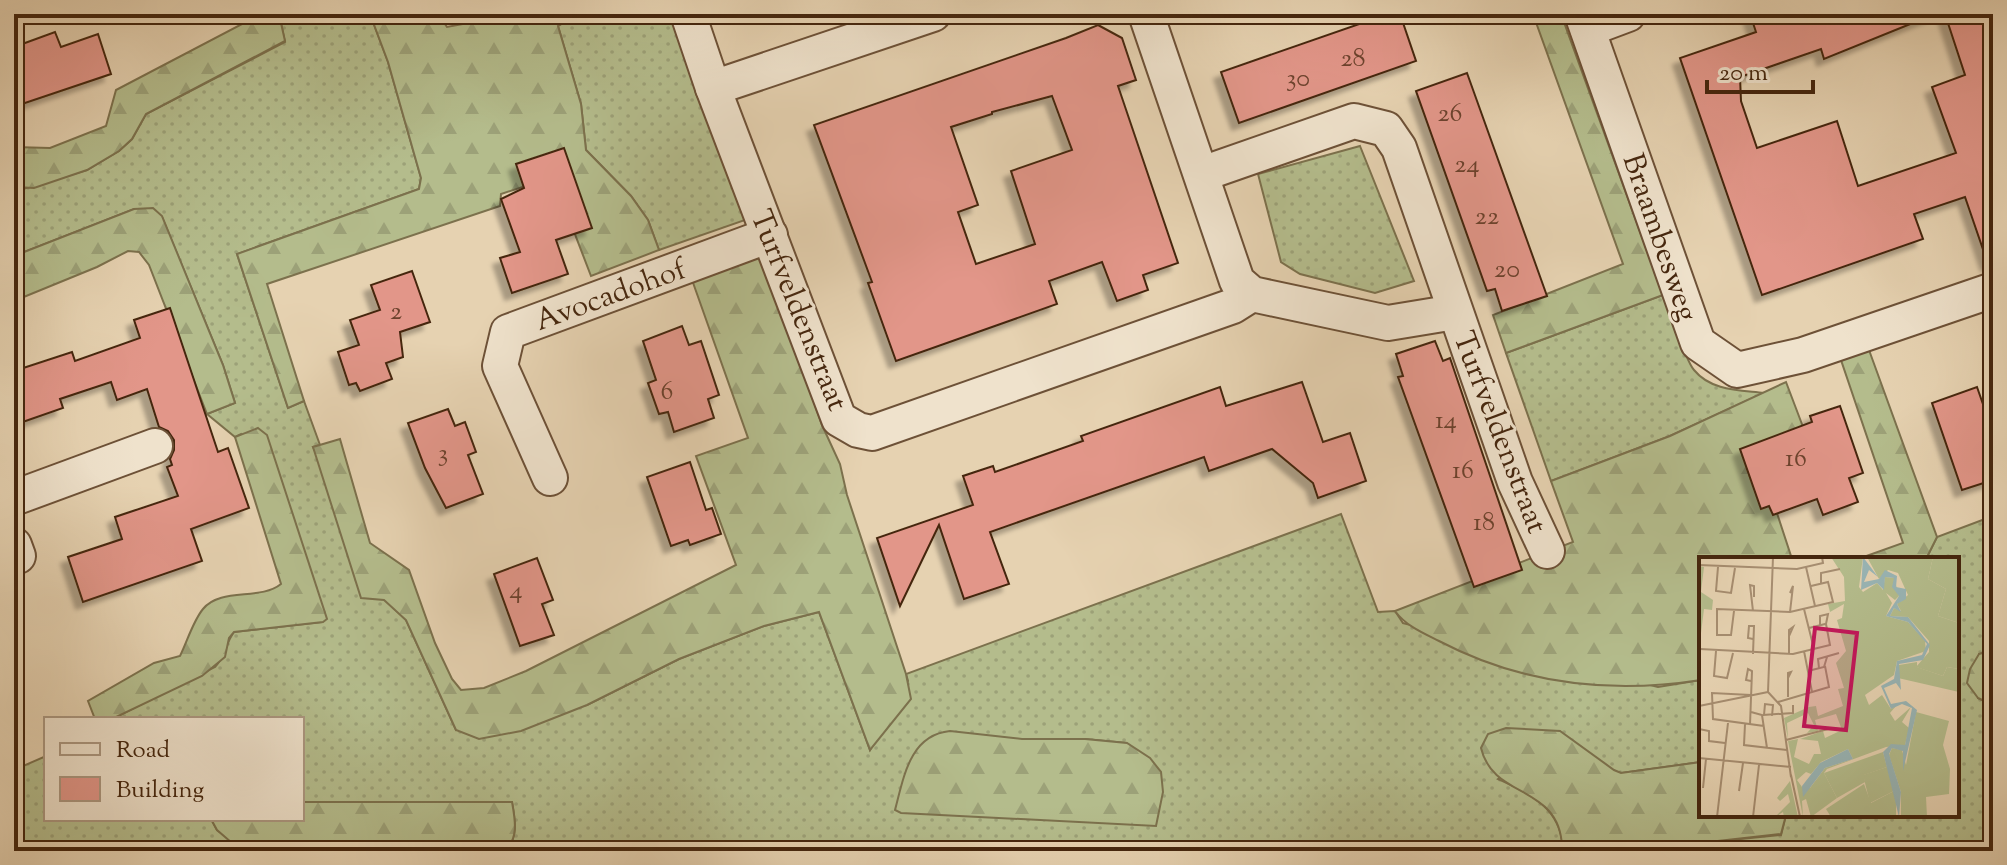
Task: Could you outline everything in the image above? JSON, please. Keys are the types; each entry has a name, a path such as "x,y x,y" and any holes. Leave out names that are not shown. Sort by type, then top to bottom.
{"street":[{"name":"Turfveldenstraat","path":"688,14 713,88 839,419 858,430 872,433 1233,306 1252,294 1388,323 1455,312"},
{"path":"713,88 933,14"},
{"path":"1146,14 1237,281 1252,294"},
{"path":"1585,21 1628,14"},
{"name":"Braambesweg","path":"1585,21 1698,343 1737,370 1803,355 1993,290"},
{"name":"Turfveldenstraat","path":"1202,174 1354,121 1386,129 1399,148 1515,482 1547,551"},
{"name":"Avocadohof","path":"550,478 500,366 508,332 770,235"},
{"path":"14,498 155,446"}],"green space":[{"path":"244,14 279,14 285,41 146,114 132,139 119,151 87,170 34,188 14,187 14,147 50,148 106,126 116,90 246,22"},
{"path":"279,14 370,14 388,62 421,178 419,189 237,254 288,408 304,401 320,445 313,447 384,599 406,620 456,730 587,705 679,659 764,626 819,612 870,750 908,681 906,674 1341,514 1378,612 1395,611 1403,623 1658,687 1699,680 1699,762 1621,773 1559,731 1498,779 1521,790 1550,812 1561,833 1563,847 1691,844 1781,835 1786,817 1959,817 1959,557 1927,557 1937,537 1993,516 1993,650 1979,654 1978,698 1993,705 1993,851 1519,851 1519,848 1486,846 1433,851 505,851 514,834 512,802 304,802 304,717 116,717 215,667 234,632 322,622 326,619 241,434 235,437 207,414 235,403 223,365 162,217 134,209 14,256 14,187 23,189 87,170 119,151 132,139 146,114 285,42","holes":["1022,739 1127,743 904,774"]},
{"path":"370,14 438,14 447,27 468,23 484,14 579,14 558,26 581,104 586,150 631,196 648,220 659,250 591,276 553,177 501,194 500,206 267,284 304,401 288,408 237,254 419,189 421,178 388,62"},
{"path":"579,14 673,14 748,219 659,250 648,220 631,196 586,150 581,104 558,26"},
{"path":"1533,14 1561,14 1663,295 1506,353 1493,315 1623,264"},
{"path":"1360,146 1414,281 1375,293 1300,274 1281,262 1258,174"},
{"path":"153,208 162,216 223,365 235,403 207,414 149,265 139,252 128,251 14,301 14,256 134,209"},
{"path":"762,256 822,425 840,464 847,495 906,674 911,699 870,750 819,612 764,626 679,659 587,705 521,731 479,739 456,730 406,620 384,600 361,598 313,447 340,439 370,543 409,570 435,643 452,679 461,690 484,688 526,671 736,565 696,456 748,438 691,277"},
{"path":"1663,295 1686,356 1701,377 1717,386 1764,393 1670,436 1551,481 1506,353"},
{"path":"1869,350 1937,537 1927,557 1864,557 1903,543 1841,360"},
{"path":"1786,382 1811,448 1773,501 1791,557 1699,557 1699,680 1634,686 1567,682 1534,676 1470,656 1415,629 1395,611 1573,542 1551,481 1670,436"},
{"path":"258,428 267,435 327,619 323,622 234,632 229,638 225,657 202,676 116,717 94,717 88,701 154,663 180,656 196,619 211,602 262,592 281,584 235,437"},
{"path":"1993,650 1993,705 1978,698 1967,683 1970,669 1979,654"},
{"path":"1506,728 1560,731 1621,773 1699,762 1699,817 1785,817 1781,834 1691,844 1562,847 1558,827 1550,812 1498,777 1488,765 1481,748 1488,734"},
{"path":"950,731 1022,739 1127,743 1150,758 1161,772 1163,792 1156,826 901,813 895,810 906,771 917,749 937,734"},
{"path":"44,757 44,821 212,821 217,830 247,850 321,841 358,843 395,851 14,851 14,770"},
{"path":"304,802 512,802 515,822 512,840 505,851 395,851 358,843 321,841 247,850 232,843 212,821 304,821"}],"building":[{"path":"1388,14 1400,14 1416,61 1239,123 1221,72"},
{"path":"1750,14 1935,14 1824,59 1821,49 1740,77 1741,101 1757,148 1837,121 1858,186 1956,153 1932,87 1965,75 1945,14 1980,14 1993,53 1993,263 1988,264 1965,197 1914,214 1923,239 1762,295 1680,58 1756,32"},
{"path":"1098,25 1122,38 1136,80 1118,86 1178,263 1143,275 1148,290 1117,301 1102,262 1049,281 1057,304 896,361 868,283 872,282 814,125","holes":["1052,96 1072,150 1011,171 1035,244 976,264 958,212 978,205 951,127"]},
{"path":"55,32 61,47 98,34 111,74 22,104 14,81 14,47"},
{"path":"1467,73 1547,296 1502,311 1495,289 1487,291 1416,91"},
{"path":"564,148 592,228 556,240 568,274 512,293 500,258 520,252 501,199 524,188 516,164"},
{"path":"412,271 430,322 400,332 403,357 386,363 392,379 360,391 356,383 349,385 338,352 359,345 350,320 380,310 371,285"},
{"path":"170,308 218,452 228,448 249,508 191,529 202,561 83,602 68,557 122,539 115,517 178,496 167,467 172,465 170,459 174,440 168,431 159,427 147,389 117,400 111,382 60,399 63,408 14,425 14,371 72,352 75,361 140,338 134,320"},
{"path":"682,326 689,345 701,341 719,395 708,399 714,418 674,432 668,412 659,414 648,383 656,380 643,341"},
{"path":"1435,341 1443,361 1450,358 1522,570 1474,587 1398,377 1403,376 1396,354"},
{"path":"1302,382 1323,442 1350,433 1366,481 1318,498 1313,483 1272,449 1209,471 1204,457 990,532 1009,584 964,599 939,525 900,606 877,538 973,505 963,476 993,466 995,472 1083,441 1081,436 1220,387 1226,406"},
{"path":"1977,387 1993,433 1993,480 1962,490 1932,403"},
{"path":"1840,406 1863,473 1849,478 1858,502 1823,515 1817,499 1773,515 1769,506 1761,509 1740,449 1812,422 1810,416"},
{"path":"448,409 455,426 465,422 476,452 468,455 483,494 446,508 425,468 408,423"},
{"path":"690,462 706,510 712,508 721,534 690,545 688,540 671,546 647,477"},
{"path":"537,558 553,600 542,604 554,635 520,646 494,574"}]}
